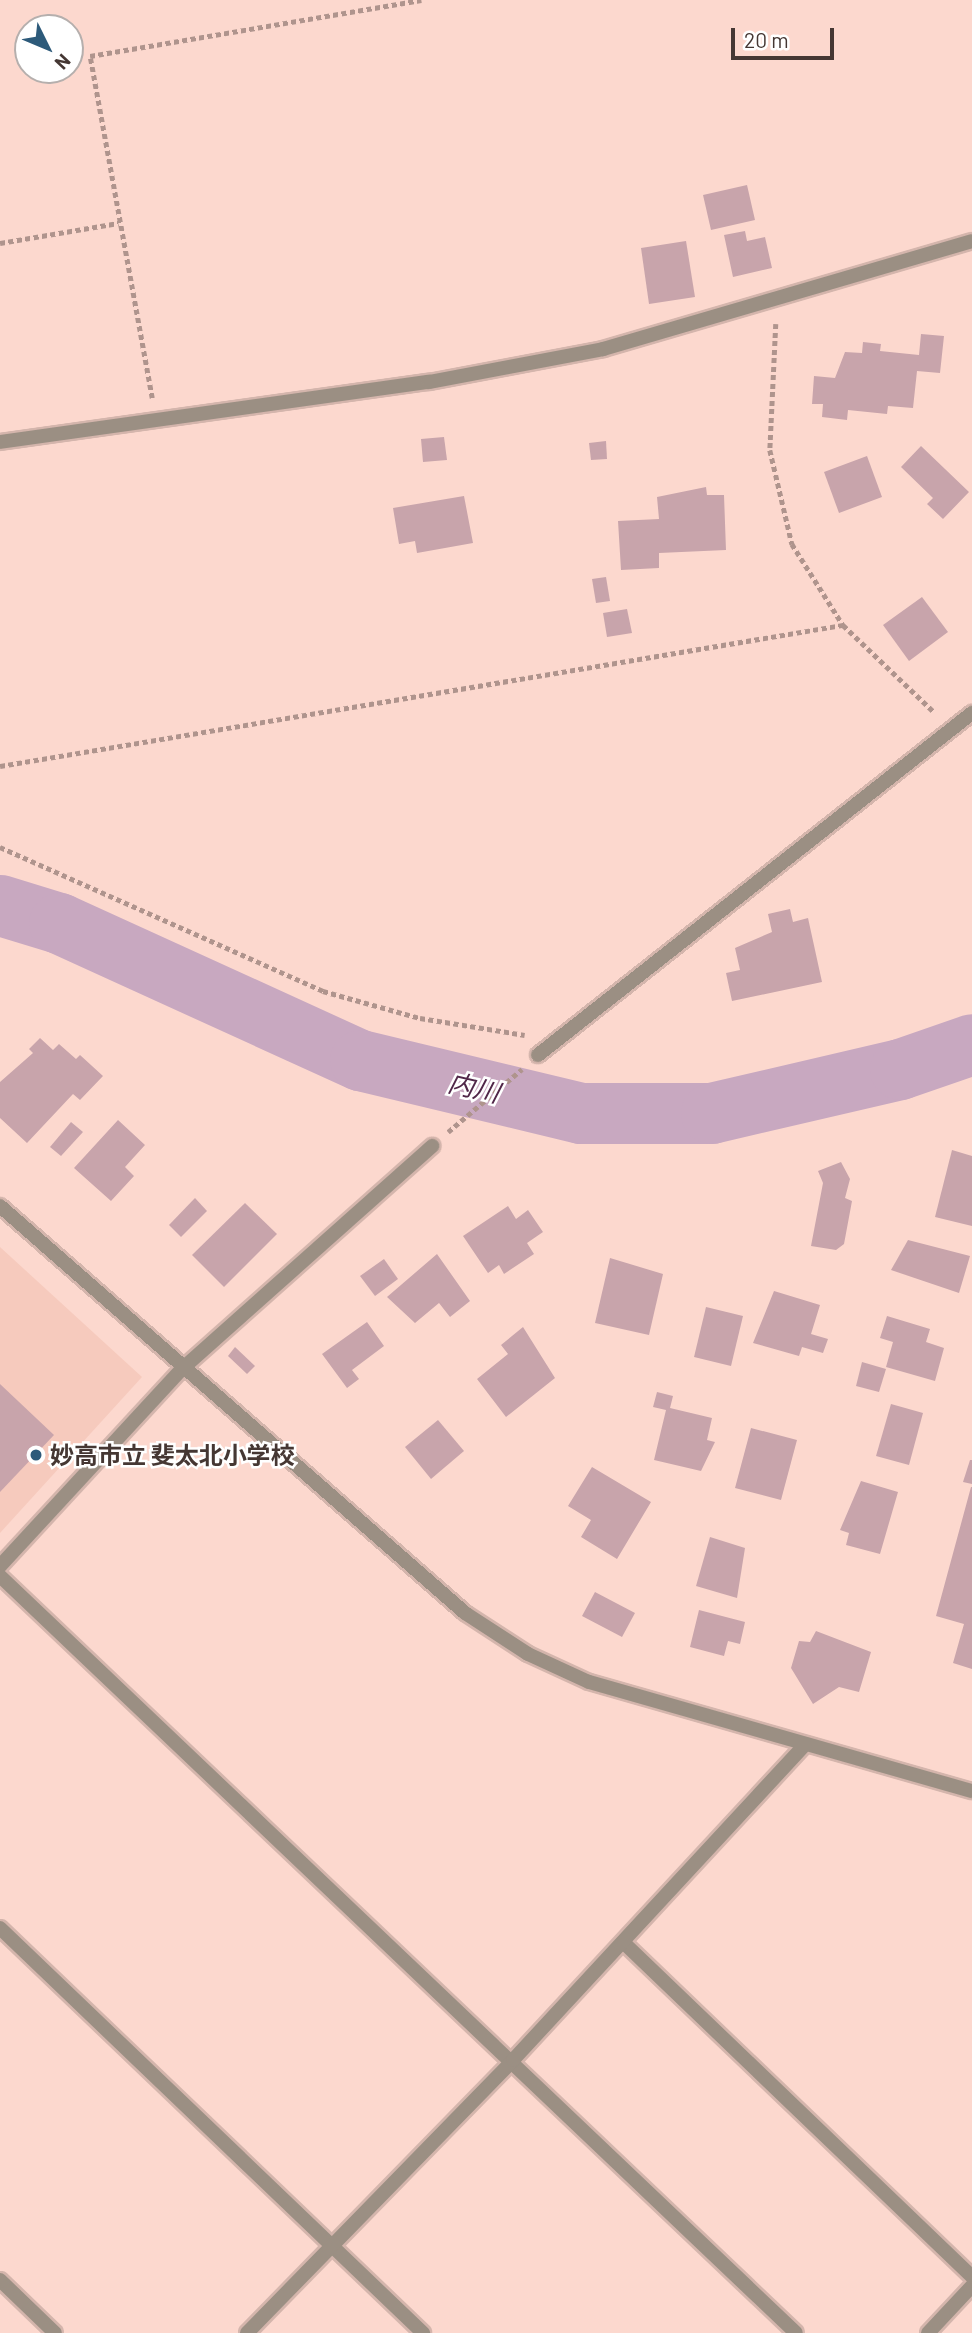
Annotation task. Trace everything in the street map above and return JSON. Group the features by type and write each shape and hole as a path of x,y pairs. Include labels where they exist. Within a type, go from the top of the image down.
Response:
{"street":[{"path":"0,442 157,423 589,352 778,302 972,241"},
{"path":"538,1055 972,713"},
{"path":"0,1566 183,1368 432,1146"},
{"path":"0,1206 465,1612 528,1654 589,1682 972,1791"},
{"path":"0,1576 513,2060 796,2333"},
{"path":"247,2333 513,2060 805,1745"},
{"path":"0,1928 423,2333"},
{"path":"623,1942 972,2277"},
{"path":"0,2280 55,2333"},
{"path":"928,2333 972,2286"}],"path":[{"path":"157,423 118,223 90,56 421,0"},
{"path":"0,243 118,223"},
{"path":"778,302 771,450 792,544 843,625 951,729"},
{"path":"0,766 843,625"},
{"path":"0,846 323,990 420,1017 557,1040"},
{"path":"432,1146 538,1055"}],"shaded area":[{"name":"妙高市立 斐太北小学校","path":"0,1247 142,1377 0,1533"}],"building":[{"path":"747,185 755,220 711,230 703,195"},
{"path":"745,231 747,241 765,237 772,268 733,277 724,235"},
{"path":"686,241 695,297 649,304 641,248"},
{"path":"921,334 944,336 940,373 917,371 913,408 888,406 887,414 848,410 847,420 822,417 823,404 812,404 814,376 835,378 845,352 862,353 863,342 881,344 880,351 919,355"},
{"path":"444,437 447,460 423,462 421,439"},
{"path":"606,441 607,459 591,460 589,443"},
{"path":"921,446 969,492 943,519 927,504 933,498 901,467"},
{"path":"867,456 882,497 839,513 824,472"},
{"path":"706,487 707,495 724,495 726,550 659,553 659,568 621,570 618,521 659,519 657,497"},
{"path":"464,496 473,543 417,553 415,541 399,544 393,508"},
{"path":"606,577 610,601 596,603 592,579"},
{"path":"922,597 948,632 909,661 883,625"},
{"path":"627,609 632,633 607,637 603,613"},
{"path":"790,909 793,922 808,918 822,982 732,1001 726,973 740,970 735,948 772,932 768,914"},
{"path":"40,1038 53,1050 59,1044 76,1059 80,1055 103,1076 80,1100 73,1094 27,1143 0,1118 0,1082 33,1053 29,1049"},
{"path":"118,1120 145,1145 125,1167 134,1176 111,1201 74,1168"},
{"path":"71,1122 83,1132 61,1156 50,1147"},
{"path":"952,1150 972,1156 972,1226 935,1217"},
{"path":"841,1162 850,1179 845,1198 852,1201 844,1244 836,1250 811,1246 823,1183 818,1171"},
{"path":"195,1198 207,1211 181,1237 169,1225"},
{"path":"245,1203 277,1234 224,1287 192,1255"},
{"path":"508,1206 516,1219 528,1210 543,1232 527,1243 534,1254 504,1274 499,1265 488,1273 463,1236"},
{"path":"908,1240 970,1256 959,1293 891,1270"},
{"path":"437,1254 470,1301 450,1317 439,1303 415,1323 387,1297"},
{"path":"610,1258 663,1274 649,1335 595,1323"},
{"path":"384,1259 398,1279 375,1296 360,1276"},
{"path":"774,1291 820,1305 811,1334 828,1339 823,1353 802,1347 799,1356 753,1343"},
{"path":"706,1307 743,1316 731,1366 694,1357"},
{"path":"887,1316 930,1329 926,1342 944,1348 935,1381 886,1367 893,1342 880,1338"},
{"path":"367,1322 384,1346 352,1370 359,1379 347,1388 322,1354"},
{"path":"523,1327 555,1378 506,1417 477,1379 508,1354 501,1345"},
{"path":"235,1347 255,1366 247,1374 228,1356"},
{"path":"862,1362 886,1369 879,1392 856,1386"},
{"path":"0,1384 54,1435 0,1492"},
{"path":"657,1392 673,1396 670,1408 712,1418 707,1440 715,1442 701,1471 654,1460 666,1410 653,1407"},
{"path":"891,1404 923,1413 909,1465 876,1456"},
{"path":"438,1420 464,1451 431,1479 405,1447"},
{"path":"751,1428 797,1440 781,1500 735,1488"},
{"path":"972,1460 972,1484 963,1482"},
{"path":"592,1467 651,1502 617,1559 581,1537 591,1520 568,1506"},
{"path":"861,1481 898,1492 880,1554 846,1545 849,1533 840,1530"},
{"path":"971,1487 972,1669 953,1663 964,1624 936,1616"},
{"path":"710,1537 745,1548 737,1598 696,1586"},
{"path":"595,1592 635,1613 622,1637 582,1616"},
{"path":"699,1610 745,1622 740,1644 728,1641 724,1656 690,1647"},
{"path":"816,1631 871,1652 859,1692 839,1687 813,1704 791,1668 799,1641 810,1642"}],"waterway":[{"name":"内川","path":"0,905 59,923 360,1060 581,1113 711,1113 900,1069 972,1044"}],"place":[{"name":"妙高市立 斐太北小学校","path":"36,1455"}]}
